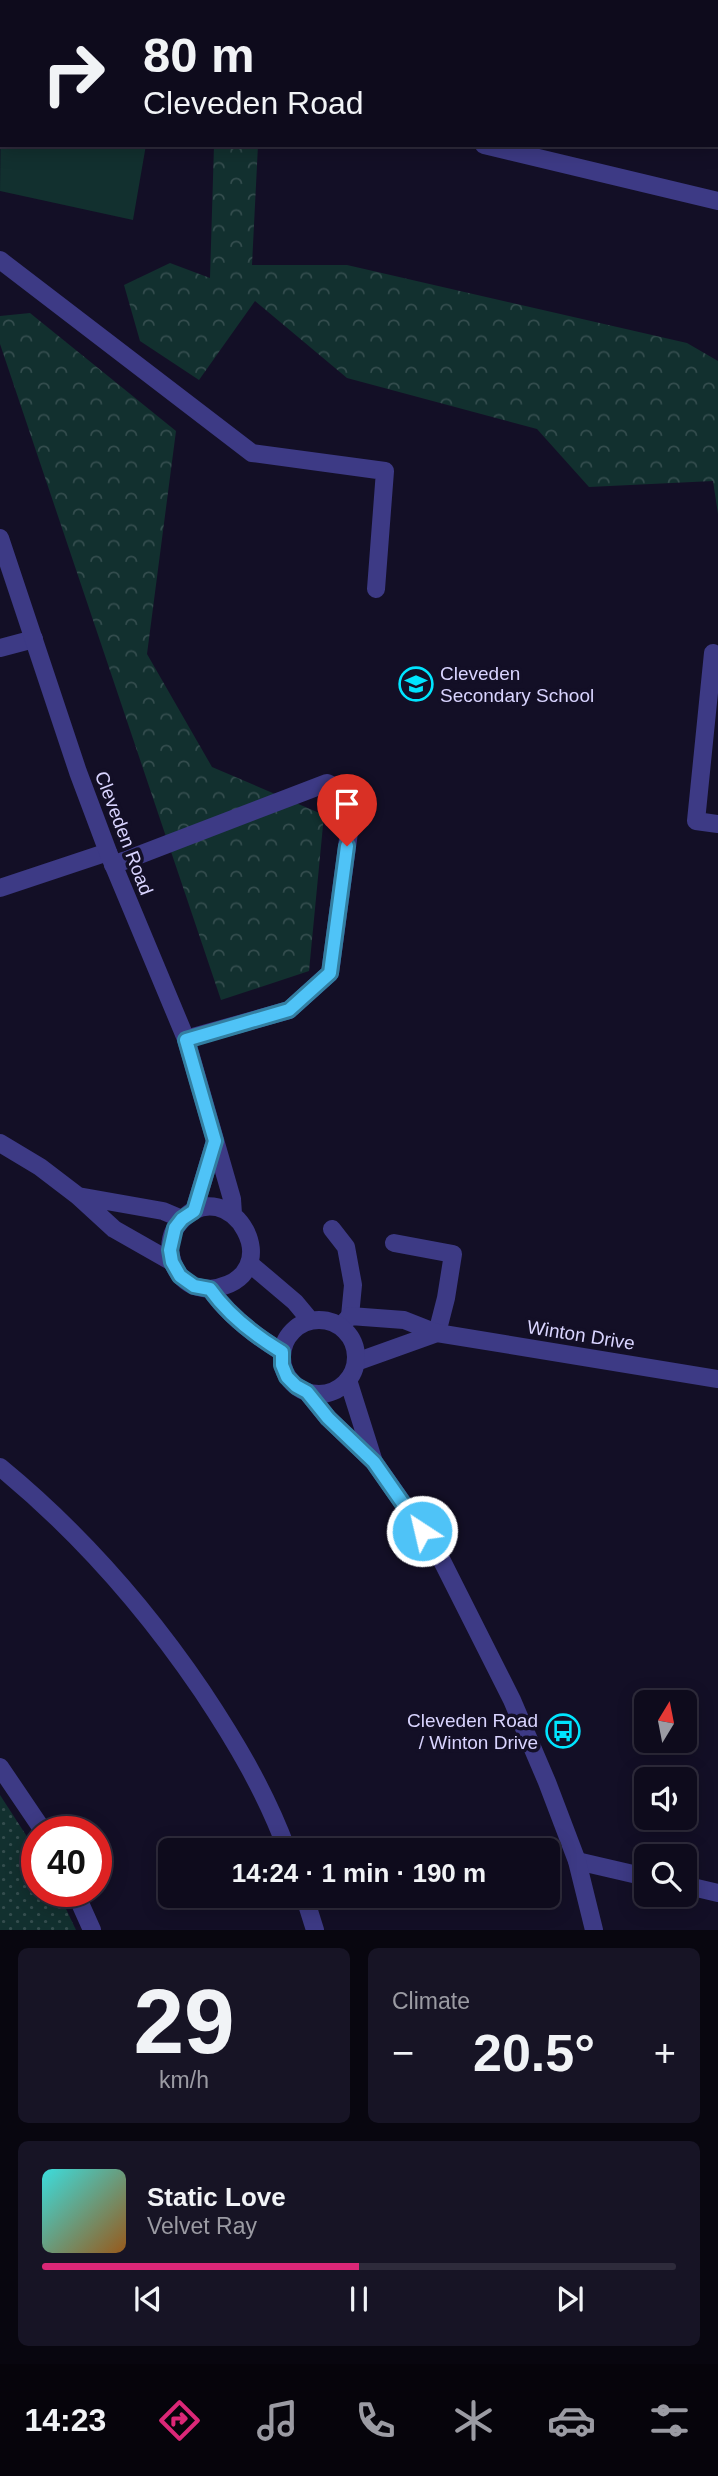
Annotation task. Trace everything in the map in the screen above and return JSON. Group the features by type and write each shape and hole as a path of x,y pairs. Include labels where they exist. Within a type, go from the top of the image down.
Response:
{"street":[{"path":"492,147 718,201"},
{"path":"0,260 252,453 385,471 376,589"},
{"name":"Cleveden Road","path":"0,538 110,859 186,1040 232,1199 233,1214 243,1223 249,1236 249,1263"},
{"path":"0,648 34,639"},
{"path":"713,653 696,821 718,824"},
{"path":"0,888 110,859 327,783 354,795 330,973 289,1010 186,1040"},
{"path":"188,1215 215,1141"},
{"path":"0,1143 40,1167 78,1196 114,1230 172,1262"},
{"path":"78,1196 188,1215"},
{"path":"233,1214 207,1207 188,1215 175,1228 170,1250 172,1262 180,1276 194,1286 210,1289 222,1287 234,1282 249,1263 295,1302 310,1320"},
{"path":"332,1229 346,1247 353,1285 346,1321 354,1342 356,1362 348,1380 332,1392 307,1392 296,1386 287,1377 282,1365 282,1352 288,1335 310,1320 346,1321"},
{"path":"394,1243 453,1254 438,1333"},
{"path":"210,1289 220,1303 253,1334 282,1352"},
{"name":"Winton Drive","path":"346,1321 404,1320 438,1333 718,1379"},
{"name":"Winton Drive","path":"356,1362 438,1333"},
{"path":"348,1380 374,1462"},
{"path":"307,1392 328,1418 374,1462 438,1553 512,1700 547,1782 577,1861 594,1930"},
{"path":"0,1467 54,1514 100,1560 181,1661 246,1761 283,1838"},
{"path":"0,1767 33,1816"},
{"path":"577,1861 634,1874"},
{"path":"697,1888 718,1893"},
{"path":"82,1907 92,1930"},
{"path":"308,1908 315,1930"}],"green space":[{"path":"0,147 146,147 133,220 0,191"},
{"path":"214,147 258,147 252,265 347,265 687,343 718,361 718,514 713,481 589,487 537,429 347,378 255,301 199,380 140,341 124,285 170,263 210,278"},
{"path":"30,313 176,431 147,654 212,767 324,815 309,971 221,1000 0,344 0,316"},
{"path":"0,1795 21,1827 21,1907 65,1907 76,1930 0,1930"}],"place":[{"name":"Cleveden Secondary School","path":"416,684"},
{"name":"Cleveden Road / Winton Drive","path":"563,1731"}],"route":[{"path":"347,846 330,973 289,1010 186,1040 215,1141 194,1211 175,1228 170,1250 172,1262 180,1276 194,1286 210,1289 220,1303 253,1334 282,1352 282,1365 287,1377 307,1392 328,1418 374,1462 422,1531"}]}
